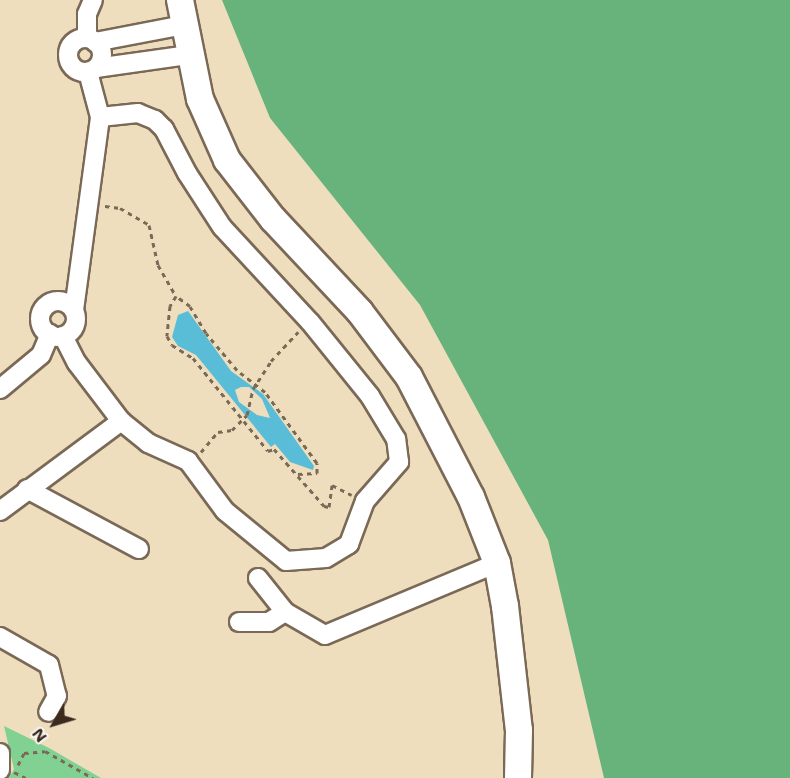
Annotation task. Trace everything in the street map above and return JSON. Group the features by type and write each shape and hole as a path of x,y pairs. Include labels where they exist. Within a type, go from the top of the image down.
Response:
{"street":[{"path":"4,379 41,355 56,335 74,328 74,310 100,117 92,70 102,54 91,40 87,14 93,0"},
{"path":"189,55 92,70 72,67 68,56 71,45 182,12 189,55 207,120 227,160 266,210 360,312 409,377 471,497 497,563 516,701 518,778"},
{"path":"74,310 61,301 46,305 41,322 56,335 121,421 148,442 191,465 225,511 286,561 316,560 342,550 353,538 365,501 399,462 400,450 370,396 309,322 222,227 156,120 138,113 100,117"},
{"path":"0,512 27,489 92,446 121,421"},
{"path":"27,489 139,549"},
{"path":"258,578 285,612 325,635 497,563"},
{"path":"239,622 246,619 269,622 285,612"},
{"path":"0,637 49,665 57,696 48,712"},
{"path":"0,753 0,770"}],"path":[{"path":"89,205 120,208 149,225 158,265 176,296 190,306 206,333 237,369 265,392 317,463 317,473 298,474"},
{"path":"176,296 170,306 167,336 172,345 193,358 268,451 274,449 324,506 329,507 332,485 365,501"},
{"path":"191,465 218,432 232,430 247,415 258,378 271,361 309,322"},
{"path":"26,778 15,772 24,753 33,749 45,751 93,778"}],"green space":[{"path":"222,0 790,0 790,778 604,778 548,540 420,305 270,118"},
{"path":"4,726 49,748 101,778 9,778 14,769"}],"water":[{"path":"188,311 231,371 263,394 314,466 313,470 290,462 275,444 271,447 196,355 178,346 172,337 178,315","holes":["249,387 262,399 270,418 257,415 239,402 235,390"]}]}
